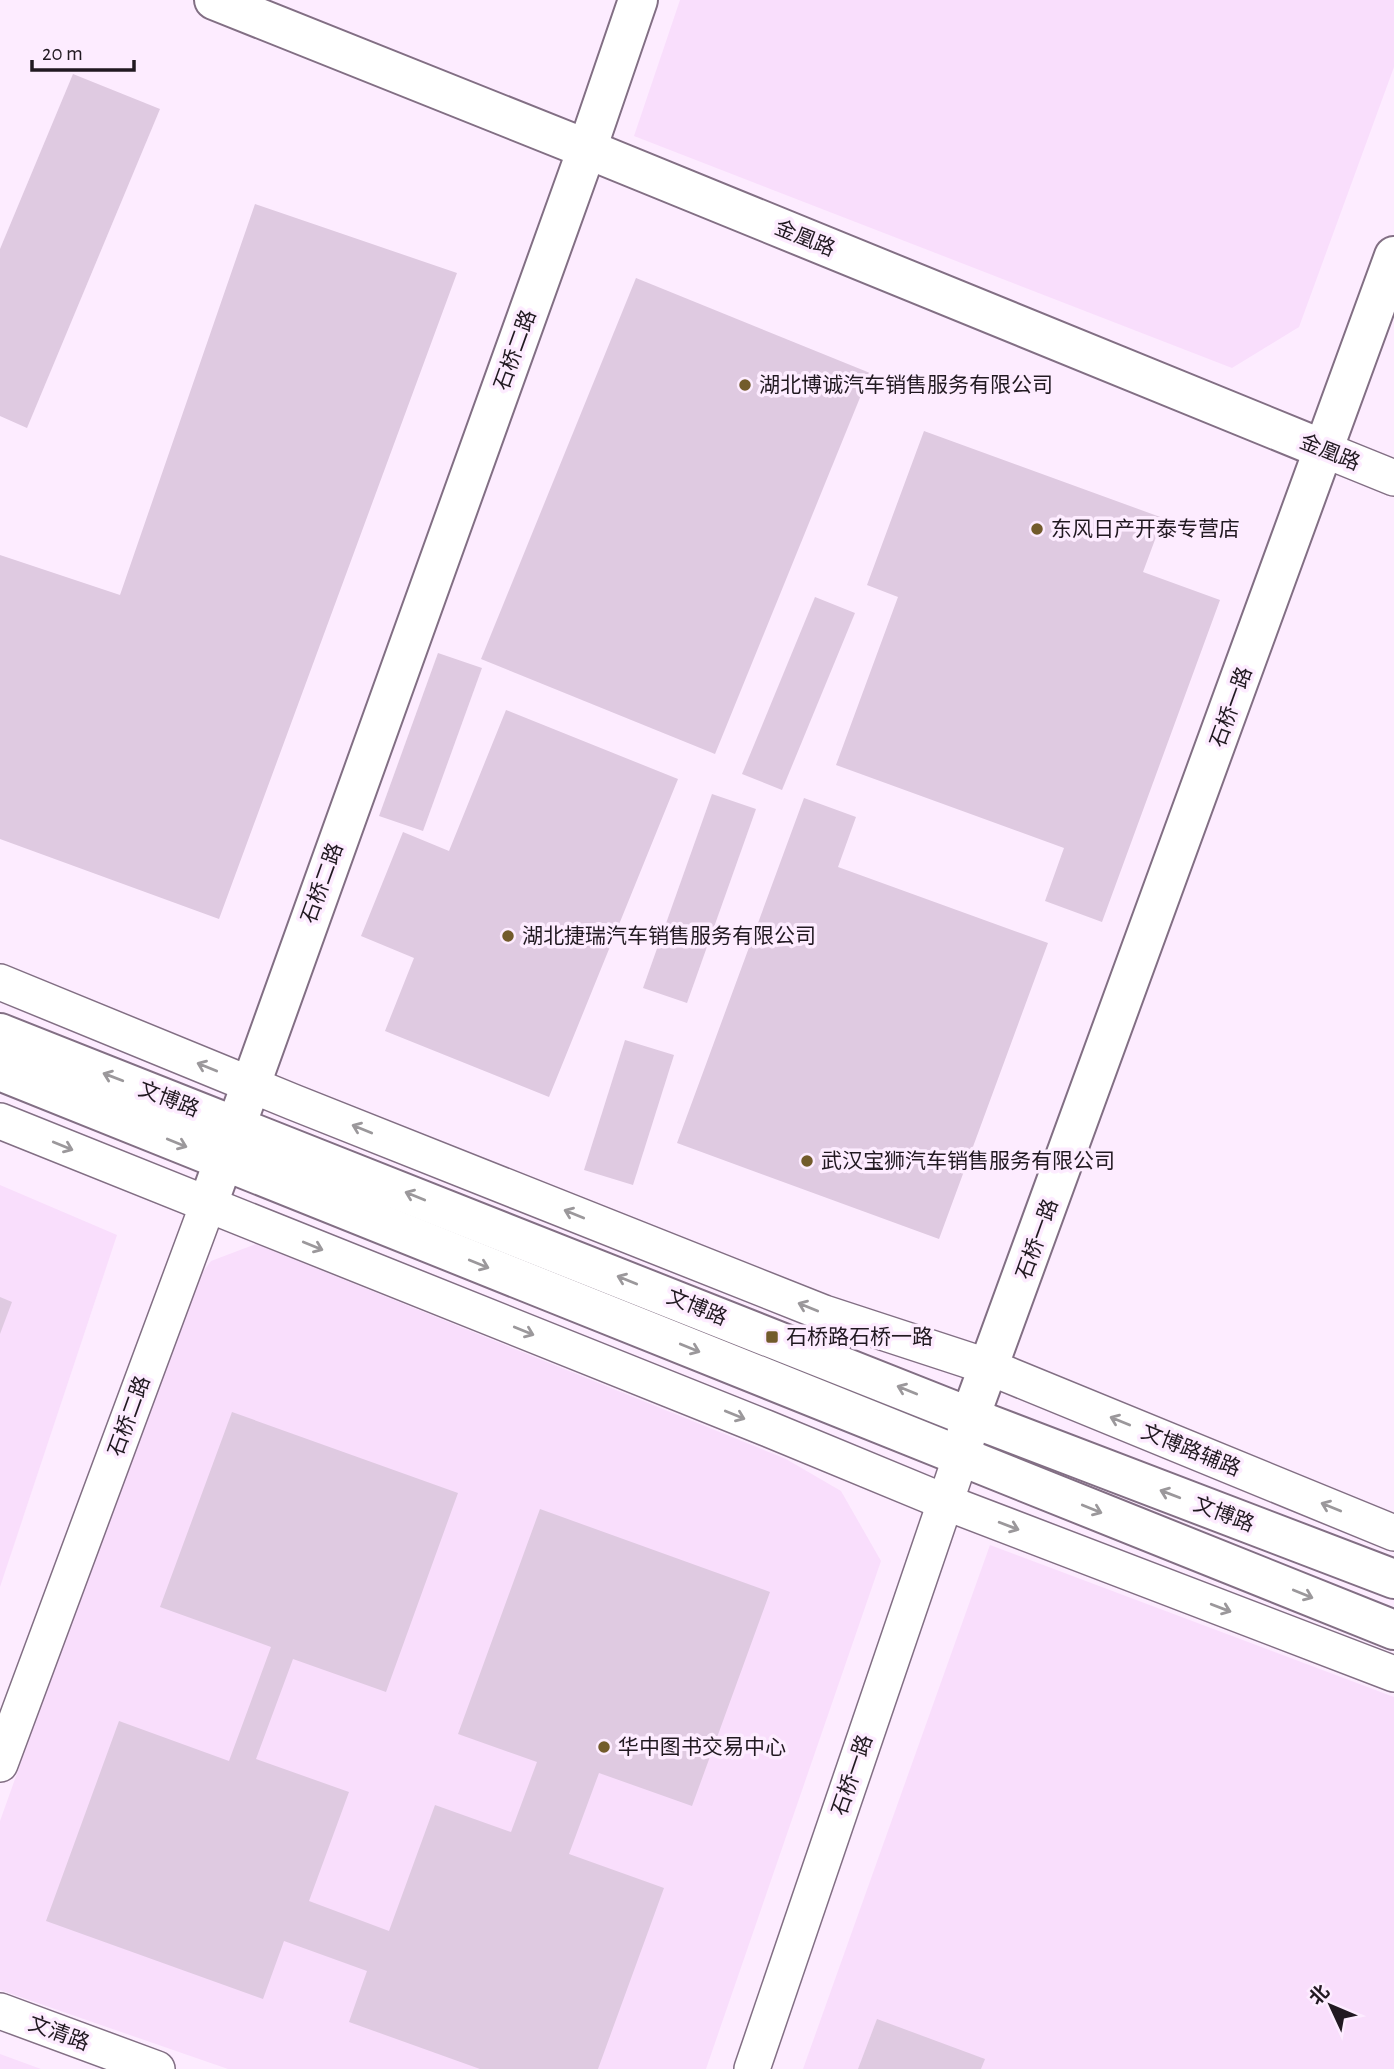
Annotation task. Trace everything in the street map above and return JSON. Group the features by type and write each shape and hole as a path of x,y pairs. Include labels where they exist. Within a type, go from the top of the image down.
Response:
{"street":[{"name":"金凰路","path":"214,0 1394,478"},
{"name":"石桥二路","path":"0,1764 224,1162 285,984 587,149 638,0"},
{"name":"石桥一路","path":"752,2069 961,1456 970,1417 1394,256"},
{"name":"文博路辅路","path":"0,982 824,1313 989,1367 1394,1533"},
{"name":"文博路","path":"0,1033 970,1417 1394,1579"},
{"name":"文博路","path":"0,1071 1394,1630"},
{"path":"0,1121 945,1502 1394,1674"},
{"name":"文清路","path":"0,2011 157,2069"}],"shaded area":[{"path":"680,0 1394,0 1394,67 1299,327 1232,368 634,136"},
{"path":"0,1185 117,1235 0,1587"},
{"path":"256,1244 786,1459 841,1491 881,1561 706,2069 228,2069 0,1990 0,1821 190,1289 211,1261"},
{"path":"990,1545 1394,1697 1394,2069 803,2069"},
{"path":"0,2054 41,2069 0,2069"}],"building":[{"path":"73,74 160,109 27,428 0,416 0,249"},
{"path":"255,204 457,273 219,919 0,839 0,555 120,595"},
{"path":"636,278 870,373 715,754 481,659"},
{"path":"924,431 1163,518 1143,572 1220,600 1102,922 1045,901 1064,848 836,765 898,597 867,585"},
{"path":"815,597 855,613 782,790 742,774"},
{"path":"438,653 482,668 423,831 379,816"},
{"path":"506,710 678,779 549,1097 385,1031 414,958 361,936 403,832 449,851"},
{"path":"712,794 756,809 687,1003 643,988"},
{"path":"804,798 856,817 838,867 1048,943 939,1239 677,1143"},
{"path":"625,1040 674,1055 633,1185 584,1170"},
{"path":"0,1297 12,1302 0,1334"},
{"name":"华中图书交易中心","path":"232,1412 458,1493 386,1692 293,1659 256,1759 349,1792 309,1901 389,1931 435,1805 511,1832 537,1762 458,1734 540,1509 770,1592 692,1806 599,1773 569,1854 664,1888 598,2069 480,2069 349,2022 367,1971 284,1941 263,1999 46,1921 119,1721 229,1761 271,1647 160,1607"},
{"path":"877,2019 985,2059 981,2069 858,2069"}],"place":[{"name":"湖北博诚汽车销售服务有限公司","path":"745,385"},
{"name":"东风日产开泰专营店","path":"1037,529"},
{"name":"湖北捷瑞汽车销售服务有限公司","path":"508,936"},
{"name":"武汉宝狮汽车销售服务有限公司","path":"807,1161"},
{"name":"石桥路石桥一路","path":"772,1337"},
{"name":"华中图书交易中心","path":"604,1747"}]}
